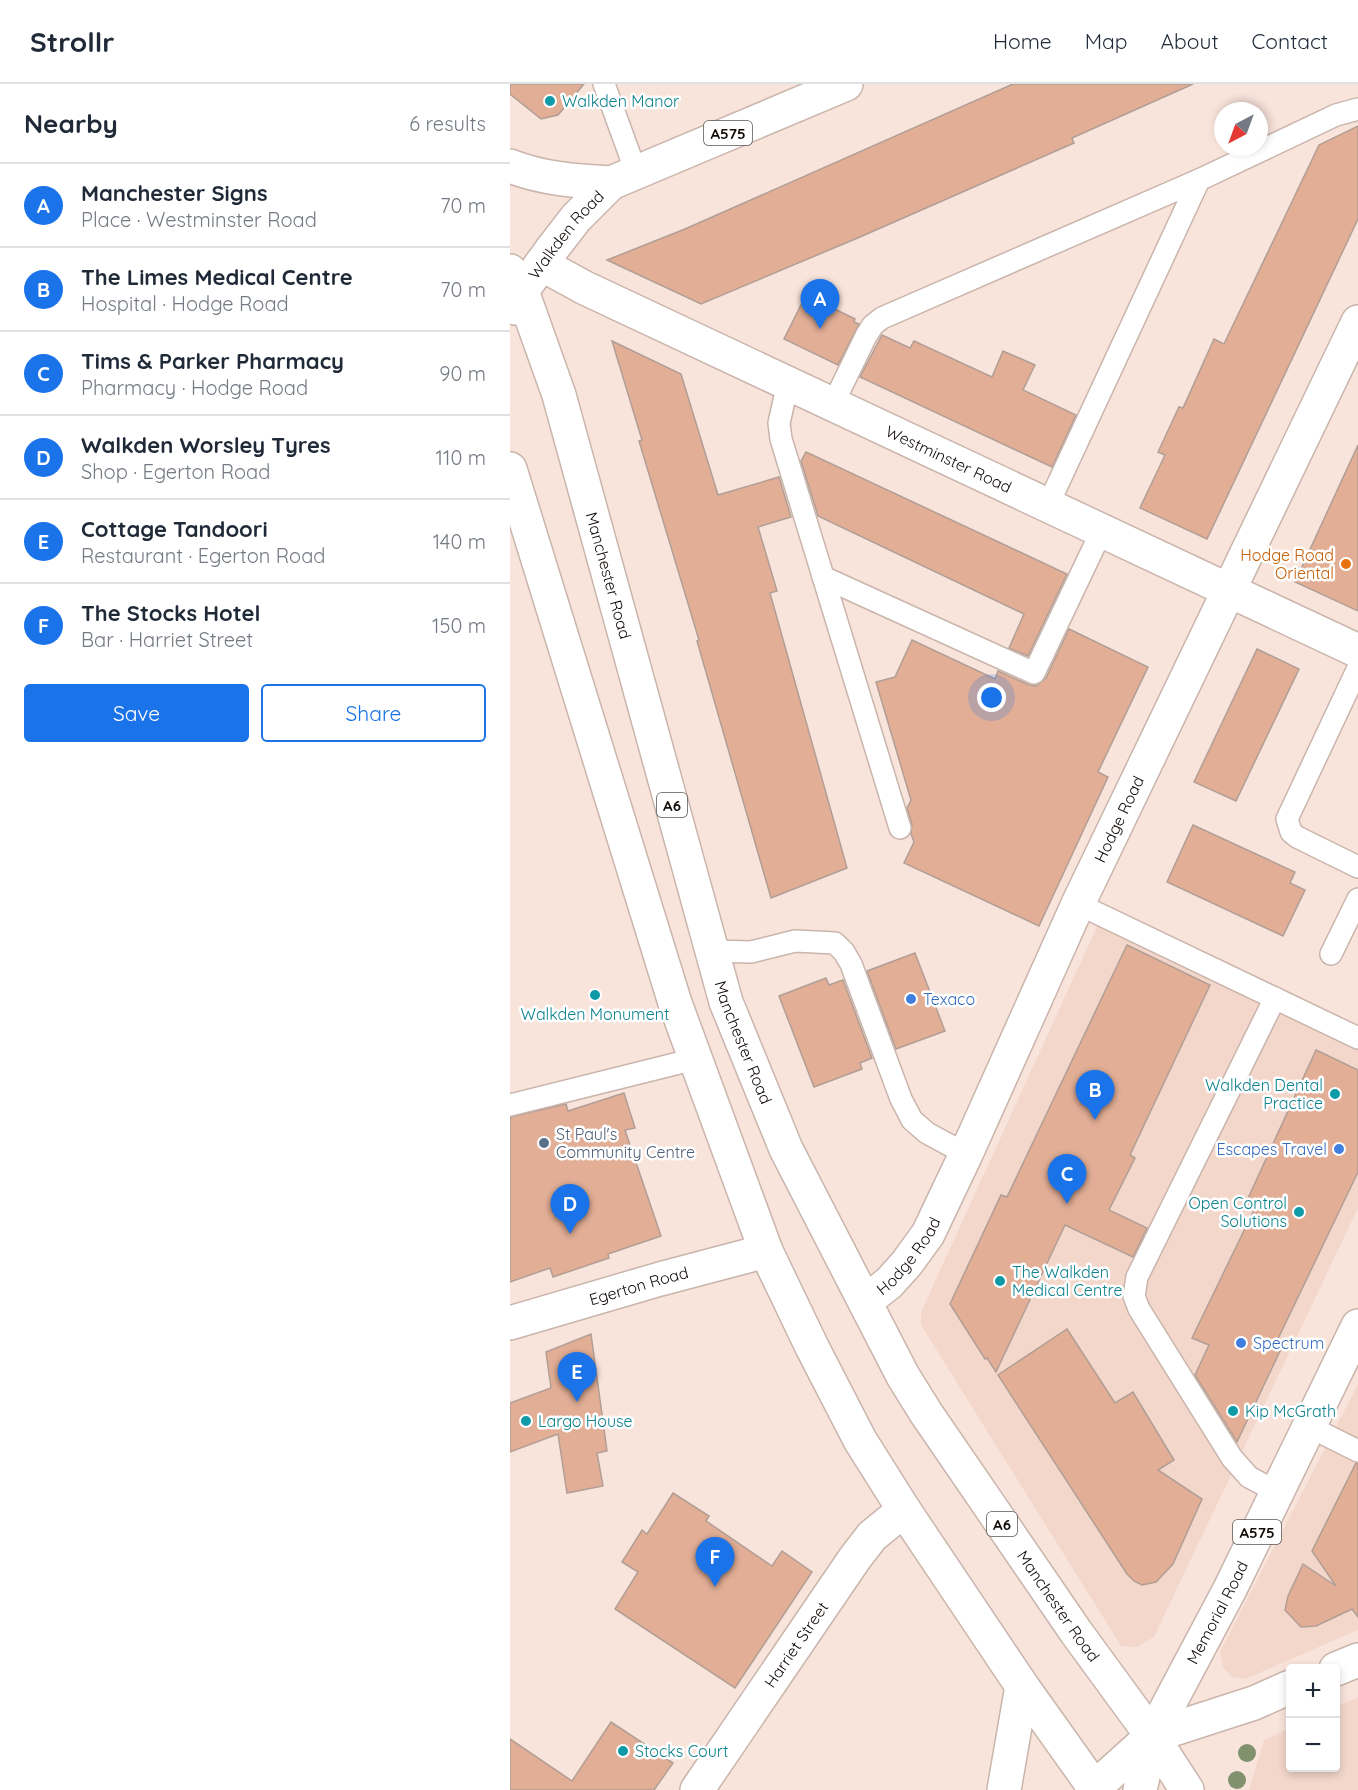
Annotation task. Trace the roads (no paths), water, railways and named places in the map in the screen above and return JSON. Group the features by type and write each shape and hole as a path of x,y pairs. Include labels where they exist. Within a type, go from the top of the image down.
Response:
{"main road":[{"name":"Walkden Road","path":"510,320 524,275 576,218 623,178 846,84"},
{"name":"Walkden Road","path":"510,166 537,176 558,179 623,178"},
{"name":"Westminster Road","path":"524,275 788,383 1358,651"},
{"name":"Manchester Road","path":"524,275 726,1002 786,1149 903,1376 1067,1618 1152,1736"},
{"name":"Hodge Road","path":"865,1302 889,1283 928,1234 1078,904 1358,322"},
{"path":"512,469 675,1003 766,1251 860,1440 1022,1686 1094,1789"},
{"name":"Egerton Road","path":"510,1323 680,1273 766,1251"},
{"name":"Memorial Road","path":"1152,1736 1219,1612 1358,1326"},
{"name":"Harriet Street","path":"697,1790 855,1558 872,1536 904,1510"},
{"path":"1340,1667 1358,1660"},
{"path":"1004,1790 1022,1686"},
{"path":"1152,1736 1254,1703 1286,1689"},
{"name":"A575","path":"1094,1789 1152,1736"},
{"name":"A575","path":"1140,1790 1152,1736"},
{"name":"A6","path":"1152,1736 1187,1790"}],"lane":[{"path":"604,84 623,178"},
{"path":"833,404 866,336 873,325 882,318 1199,180 1336,115 1358,110"},
{"path":"1048,506 1199,180"},
{"path":"788,383 779,423 781,439 900,828"},
{"path":"823,577 1034,673 1101,531"},
{"path":"1358,668 1287,819 1288,827 1298,837 1358,867"},
{"path":"1331,954 1358,899"},
{"path":"1078,904 1358,1038"},
{"path":"713,951 751,952 795,941 835,943 851,964 901,1099 912,1120 927,1133 966,1154"},
{"path":"1275,998 1137,1277 1134,1296 1139,1309 1232,1458 1249,1477 1277,1492"},
{"path":"510,1104 695,1059"},
{"path":"1310,1427 1358,1450"}],"place":[{"name":"Walkden Manor","path":"550,101"},
{"name":"Manchester Signs","path":"820,329"},
{"name":"Hodge Road Oriental","path":"1346,564"},
{"name":"Walkden Monument","path":"595,995"},
{"name":"Texaco","path":"911,999"},
{"name":"Walkden Dental Practice","path":"1335,1094"},
{"name":"The Limes Medical Centre","path":"1095,1120"},
{"name":"St Paul's Community Centre","path":"544,1143"},
{"name":"Escapes Travel","path":"1339,1149"},
{"name":"Tims & Parker Pharmacy","path":"1067,1204"},
{"name":"Open Control Solutions","path":"1299,1212"},
{"name":"Walkden Worsley Tyres","path":"570,1234"},
{"name":"The Walkden Medical Centre","path":"1000,1281"},
{"name":"Spectrum","path":"1241,1343"},
{"name":"Cottage Tandoori","path":"577,1402"},
{"name":"Kip McGrath","path":"1233,1411"},
{"name":"Largo House","path":"526,1421"},
{"name":"The Stocks Hotel","path":"715,1587"},
{"name":"Stocks Court","path":"623,1751"}]}
